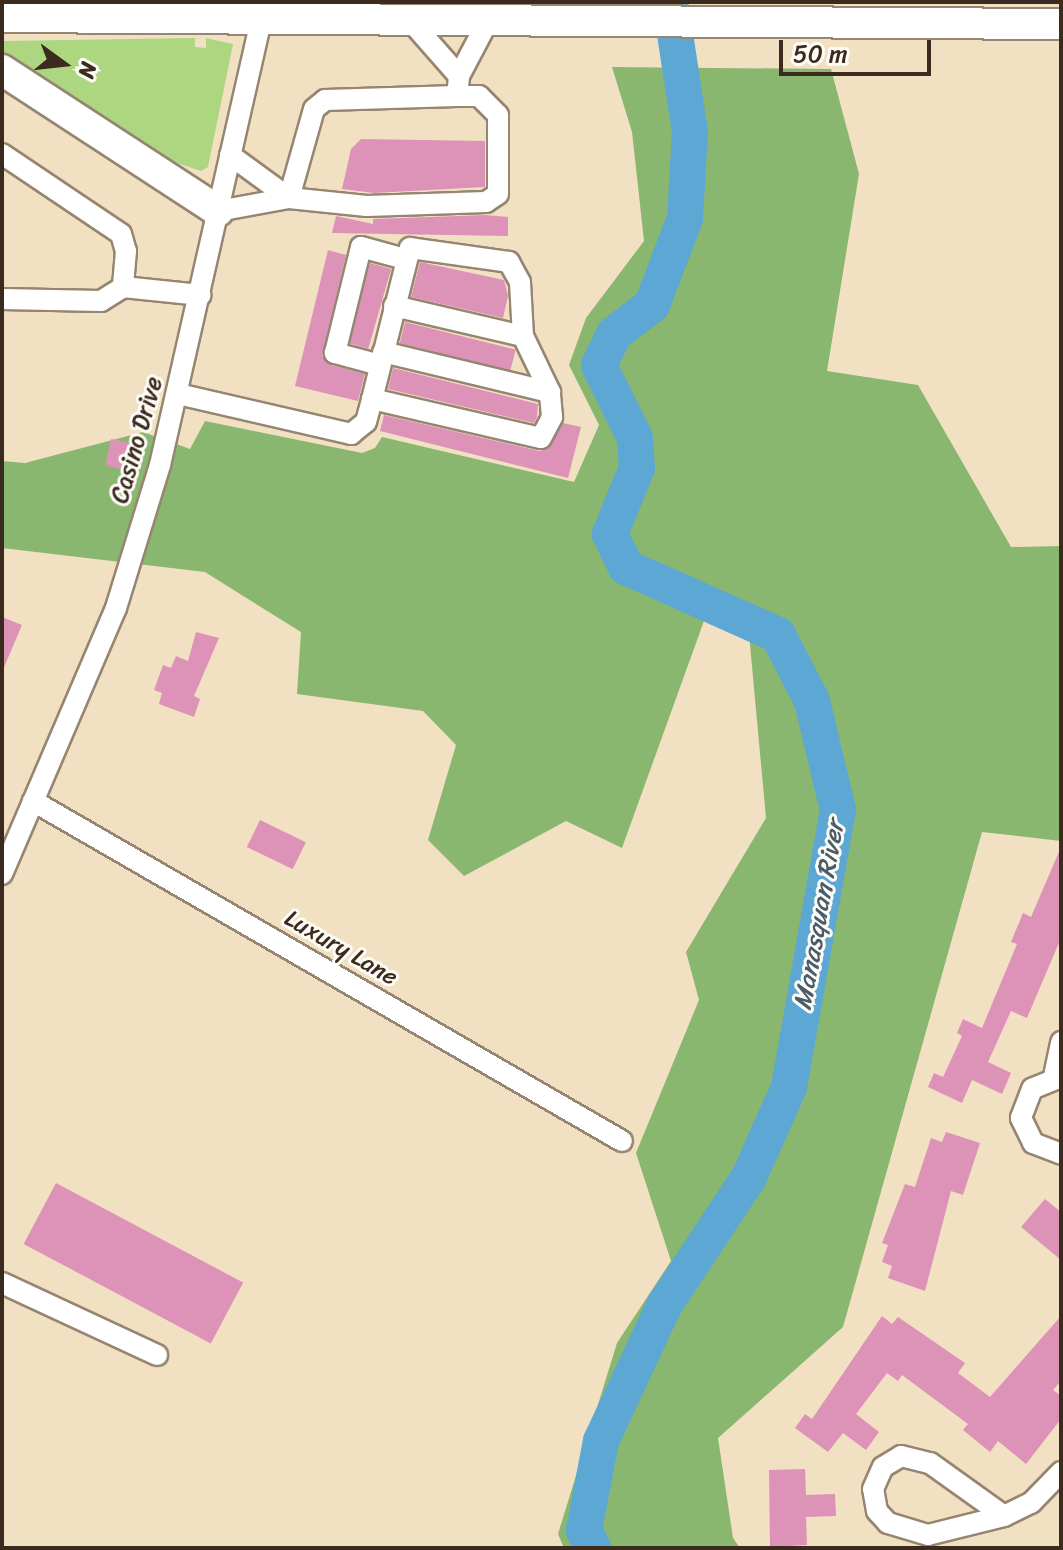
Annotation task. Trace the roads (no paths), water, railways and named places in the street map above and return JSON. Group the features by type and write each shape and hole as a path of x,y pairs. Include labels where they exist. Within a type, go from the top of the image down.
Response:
{"highway":[{"path":"2,17 263,10 408,18 1061,24"},
{"path":"2,70 218,211"}],"street":[{"name":"Casino Drive","path":"2,874 116,608 178,394 263,10"},
{"path":"218,211 289,198 367,206 486,202 498,194 498,115 479,96 458,86 408,18"},
{"path":"458,86 489,19"},
{"path":"289,198 314,109 325,100 458,86"},
{"path":"2,154 121,234 126,251 123,287"},
{"path":"230,155 289,198"},
{"path":"178,394 351,434 366,422 405,259 417,246 509,262 520,282 523,336 550,392 552,417 541,438 372,399"},
{"path":"405,259 361,247 335,353 381,358 550,392"},
{"path":"2,299 101,301 123,287 201,295"},
{"path":"394,306 523,336"},
{"name":"Luxury Lane","path":"33,801 622,1141"},
{"path":"1061,1042 1058,1076 1032,1089 1021,1118 1033,1143 1061,1154"},
{"path":"2,1283 157,1355"},
{"path":"1004,1516 930,1463 914,1457 889,1461 873,1489 882,1517 904,1530 928,1535 1004,1516 1031,1503 1061,1472"}],"waterway":[{"name":"Manasquan River","path":"593,1548 584,1530 601,1441 665,1304 749,1177 789,1087 838,810 812,701 778,635 626,567 610,534 637,468 635,438 599,365 614,334 652,305 685,218 690,132 670,2"}]}
